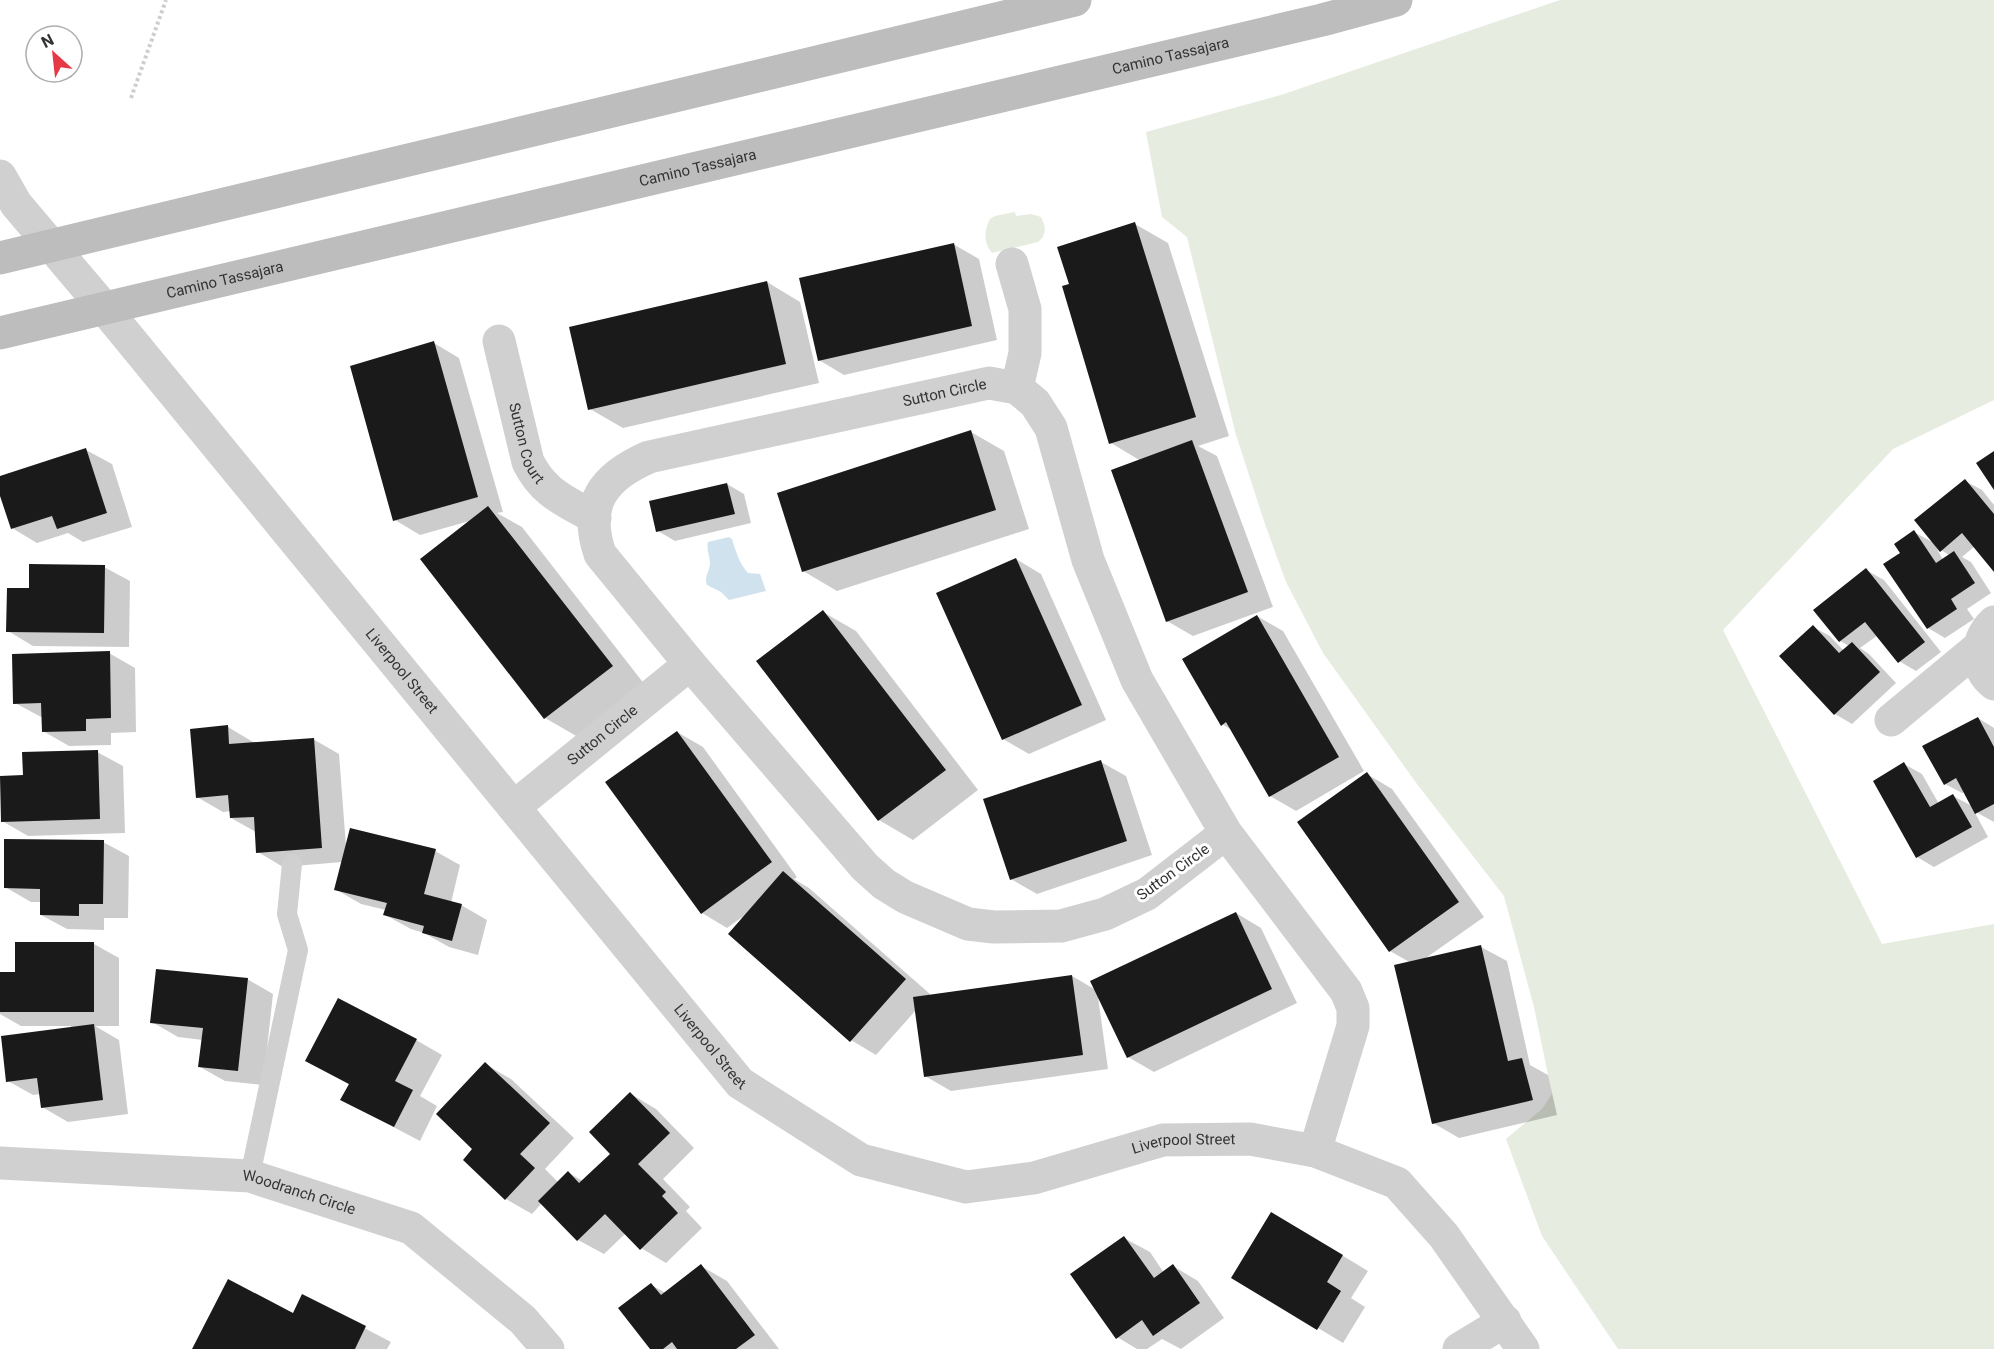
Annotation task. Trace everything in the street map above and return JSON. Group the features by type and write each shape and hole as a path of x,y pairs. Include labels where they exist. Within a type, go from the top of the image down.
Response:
{"main road":[{"path":"0,258 1075,0"},
{"name":"Camino Tassajara","path":"0,333 1310,23 1396,0"}],"street":[{"name":"Liverpool Street","path":"0,176 16,204 105,309 740,1083 861,1160 966,1187 1034,1178 1163,1140 1250,1139 1315,1151 1396,1183 1444,1236 1523,1349"},
{"path":"1012,264 1024,309 1024,353 1017,388 1035,404 1052,428 1088,560 1137,680 1226,833 1346,991 1353,1008 1353,1026 1315,1151"},
{"name":"Sutton Court","path":"499,341 528,462 535,477 546,490 595,518"},
{"name":"Sutton Circle","path":"1017,388 989,383 649,457 628,466 612,479 598,496 595,538 600,554 690,664 865,867 884,884 905,897 968,924 994,927 1061,926 1105,914 1147,894 1226,833"},
{"path":"1986,634 1980,664 1988,679 1994,684"},
{"path":"1891,720 1986,634"},
{"name":"Sutton Circle","path":"514,807 690,664"},
{"name":"Woodranch Circle","path":"0,1162 250,1176 411,1228 523,1320 548,1349"},
{"path":"1459,1349 1505,1321"}],"lane":[{"path":"250,1176 298,950 287,914 292,864"}],"path":[{"path":"131,98 166,0"}],"shaded area":[{"path":"1560,0 1994,0 1994,400 1893,449 1723,630 1882,944 1994,924 1994,1349 1618,1349 1542,1236 1506,1139 1542,1109 1552,1094 1534,1007 1504,896 1417,784 1323,653 1286,582 1236,435 1187,237 1162,217 1146,132 1281,95"},
{"path":"1015,212 1016,216 1031,214 1041,217 1045,227 1043,236 1038,242 992,253 985,236 990,219"}],"water":[{"path":"729,537 745,569 748,573 760,574 766,591 729,600 721,592 707,585 706,577 710,564 708,542"}],"building":[{"path":"1135,222 1196,417 1109,444 1062,286 1069,284 1057,247"},
{"path":"954,243 972,326 818,361 799,278"},
{"path":"767,281 786,364 588,410 569,327"},
{"path":"434,341 478,497 393,521 350,366"},
{"path":"971,430 996,510 802,572 777,493"},
{"path":"1192,440 1248,592 1166,622 1111,470"},
{"path":"86,448 107,513 57,529 52,516 11,529 0,496 0,476"},
{"path":"1994,451 1994,490 1976,463"},
{"path":"1965,479 1994,514 1994,572 1962,533 1940,552 1914,520"},
{"path":"727,483 735,514 656,532 649,501"},
{"path":"488,506 613,666 544,719 420,559"},
{"path":"1914,530 1936,563 1954,551 1975,583 1951,599 1957,609 1927,629 1883,564 1900,553 1894,544"},
{"path":"1016,558 1082,705 1002,740 936,593"},
{"path":"29,564 105,565 104,633 6,632 7,588 29,588"},
{"path":"1866,568 1925,642 1898,663 1865,622 1839,642 1813,610"},
{"path":"823,610 946,770 878,821 756,661"},
{"path":"1257,615 1339,757 1269,797 1226,722 1221,726 1182,659"},
{"path":"1813,625 1839,653 1852,642 1880,672 1834,715 1779,656"},
{"path":"110,651 111,718 86,719 86,731 42,732 41,703 13,704 12,654"},
{"path":"1978,717 1994,747 1994,804 1975,814 1956,778 1944,785 1922,746"},
{"path":"228,725 229,744 314,738 322,848 256,853 254,817 230,818 228,795 196,798 190,729"},
{"path":"677,731 772,862 701,914 605,782"},
{"path":"98,750 100,819 1,822 0,776 23,775 22,752"},
{"path":"1101,760 1127,841 1010,880 983,799"},
{"path":"1904,762 1930,807 1953,794 1972,827 1916,858 1873,781"},
{"path":"1367,772 1459,902 1389,952 1297,822"},
{"path":"350,828 436,849 424,894 462,904 452,941 422,933 424,926 383,915 387,903 334,890"},
{"path":"4,839 104,840 103,904 79,904 79,916 40,915 40,889 4,888"},
{"path":"783,871 906,979 850,1042 728,934"},
{"path":"1236,912 1272,989 1127,1058 1090,981"},
{"path":"15,942 94,942 94,1012 0,1012 0,972 15,972"},
{"path":"1481,945 1508,1061 1522,1058 1533,1100 1432,1124 1394,965"},
{"path":"156,969 248,978 238,1071 198,1067 203,1028 150,1023"},
{"path":"1072,975 1083,1055 924,1077 913,997"},
{"path":"338,998 417,1039 395,1081 413,1090 394,1127 340,1100 349,1084 305,1061"},
{"path":"94,1024 103,1100 41,1108 37,1078 6,1082 1,1036"},
{"path":"485,1062 550,1123 520,1154 535,1168 505,1200 463,1160 472,1149 436,1114"},
{"path":"630,1092 670,1133 638,1164 666,1192 662,1196 678,1213 640,1250 605,1214 577,1241 538,1201 568,1171 579,1183 610,1154 589,1132"},
{"path":"1271,1212 1343,1255 1327,1282 1341,1291 1317,1330 1231,1278"},
{"path":"1124,1236 1154,1278 1173,1264 1200,1303 1153,1336 1142,1320 1116,1339 1070,1274"},
{"path":"701,1264 755,1335 736,1349 677,1349 672,1342 663,1349 650,1349 618,1308 651,1283 661,1295"},
{"path":"228,1279 293,1313 302,1294 366,1326 355,1349 192,1349"}]}
